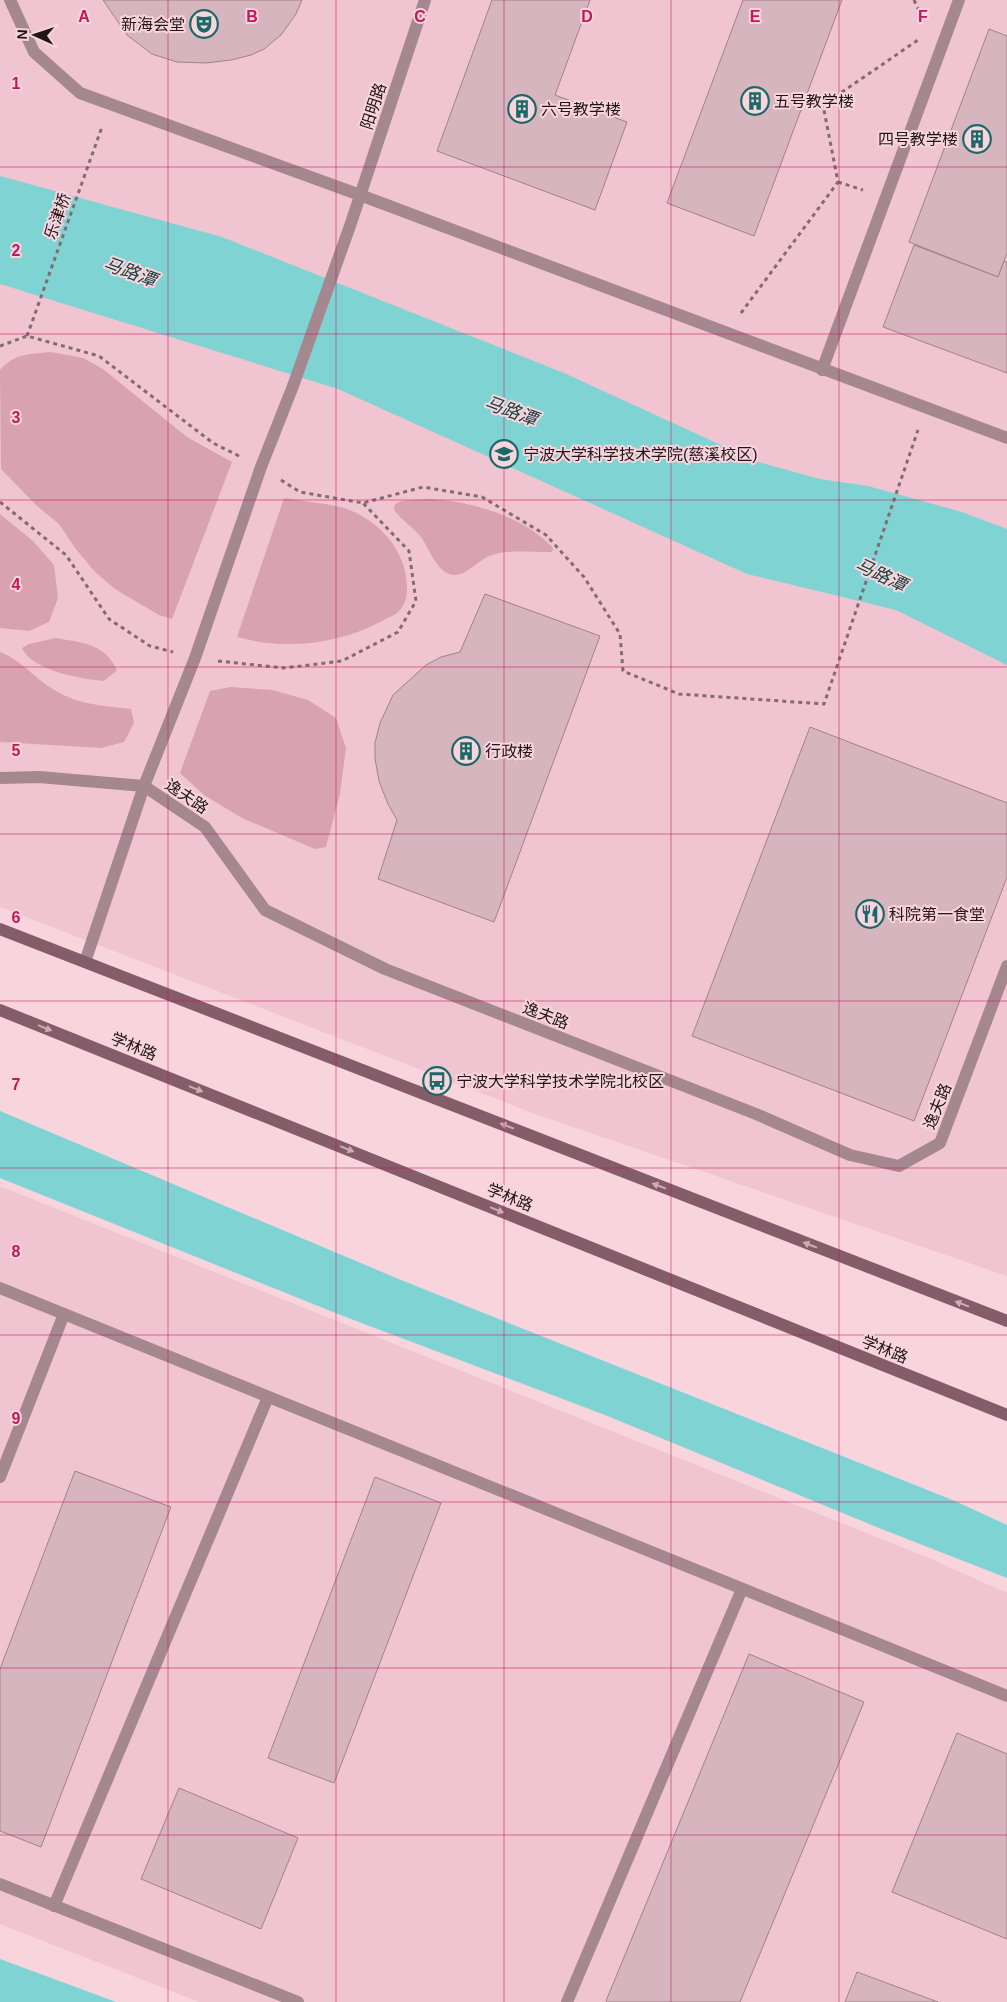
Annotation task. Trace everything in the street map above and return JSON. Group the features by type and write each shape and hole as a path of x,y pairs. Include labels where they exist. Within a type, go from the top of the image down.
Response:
{"main road":[{"path":"0,929 1007,1321"},
{"name":"学林路","path":"0,1010 1007,1415"}],"street":[{"path":"10,0 34,52 80,93 360,195 725,334 1007,438"},
{"name":"阳明路","path":"84,962 144,786 195,658 261,467 293,386 351,223 425,0"},
{"path":"822,370 959,0"},
{"name":"逸夫路","path":"0,778 39,777 144,786 205,827 265,910 385,969 756,1114 850,1155 899,1166 940,1144 1007,966"},
{"path":"0,1288 1007,1696"},
{"path":"0,1477 6,1445 64,1314"},
{"path":"54,1906 268,1397"},
{"path":"566,2002 742,1589"},
{"path":"0,1884 298,2002"}],"path":[{"path":"725,334 838,182 823,105 920,38"},
{"name":"乐津桥","path":"27,336 94,151"},
{"path":"0,346 27,336 99,356 214,443 261,467 300,492 363,503 423,487 482,497 546,535 584,577 620,634 623,670 679,694 824,704 925,408"}],"shaded area":[{"name":"宁波大学科学技术学院(慈溪校区)","path":"0,0 1007,0 1007,1276 535,1114 0,907"},
{"path":"51,352 83,358 103,369 187,437 232,462 172,619 159,615 115,589 95,572 75,548 59,524 37,506 1,469 0,370 17,357"},
{"path":"284,498 340,507 352,511 374,524 384,533 399,554 404,566 407,587 401,609 397,613 363,630 328,640 291,644 255,641 237,637"},
{"path":"426,499 477,507 511,519 541,537 553,548 552,552 519,551 495,554 458,575 447,573 436,562 421,537 394,510 395,504 402,501"},
{"path":"0,514 33,541 54,565 58,598 49,622 29,631 0,628"},
{"path":"56,638 84,643 99,649 112,661 117,670 104,681 71,676 36,663 27,656 22,648 29,644"},
{"path":"0,652 19,663 48,686 68,697 88,703 131,709 134,723 124,742 101,748 0,742"},
{"path":"231,687 272,690 308,700 336,718 346,748 340,794 326,847 315,849 242,818 204,795 180,773 210,691"},
{"path":"0,1186 929,1558 1007,1593 1007,2002 199,2002 0,1924"}],"water":[{"name":"马路潭","path":"0,176 222,237 564,373 758,462 820,479 868,486 962,512 1007,529 1007,665 896,610 747,574 338,389 0,284"},
{"path":"0,1111 401,1280 955,1501 1007,1525 1007,1578 879,1528 605,1415 343,1316 0,1178"},
{"path":"0,1959 116,2002 0,2002"}],"building":[{"name":"新海会堂","path":"103,0 302,0 296,14 281,35 264,49 251,55 231,60 206,63 177,62 152,54 127,35"},
{"name":"六号教学楼","path":"492,0 590,0 555,95 627,122 595,210 437,151"},
{"name":"五号教学楼","path":"743,0 842,0 754,236 667,203"},
{"name":"四号教学楼","path":"989,29 1007,36 1007,253 998,277 909,242"},
{"path":"914,245 998,277 1004,261 1007,262 1007,373 883,327"},
{"name":"行政楼","path":"485,594 600,636 494,922 378,879 397,820 379,781 375,759 375,743 380,723 393,695 426,665 441,657 460,652"},
{"path":"810,727 1007,803 1007,877 914,1121 692,1036"},
{"path":"75,1471 171,1507 41,1847 0,1831 0,1669"},
{"path":"375,1477 441,1503 334,1783 268,1758"},
{"path":"749,1654 864,1702 740,2002 607,2002 606,2001"},
{"path":"957,1733 1007,1754 1007,1939 892,1892"},
{"path":"179,1788 298,1838 261,1929 141,1879"},
{"path":"857,1972 938,2002 845,2002"}],"place":[{"name":"新海会堂","path":"204,24"},
{"name":"五号教学楼","path":"755,101"},
{"name":"六号教学楼","path":"522,109"},
{"name":"四号教学楼","path":"977,139"},
{"name":"宁波大学科学技术学院(慈溪校区)","path":"504,454"},
{"name":"行政楼","path":"466,751"},
{"name":"科院第一食堂","path":"870,914"},
{"name":"宁波大学科学技术学院北校区","path":"437,1081"}]}
